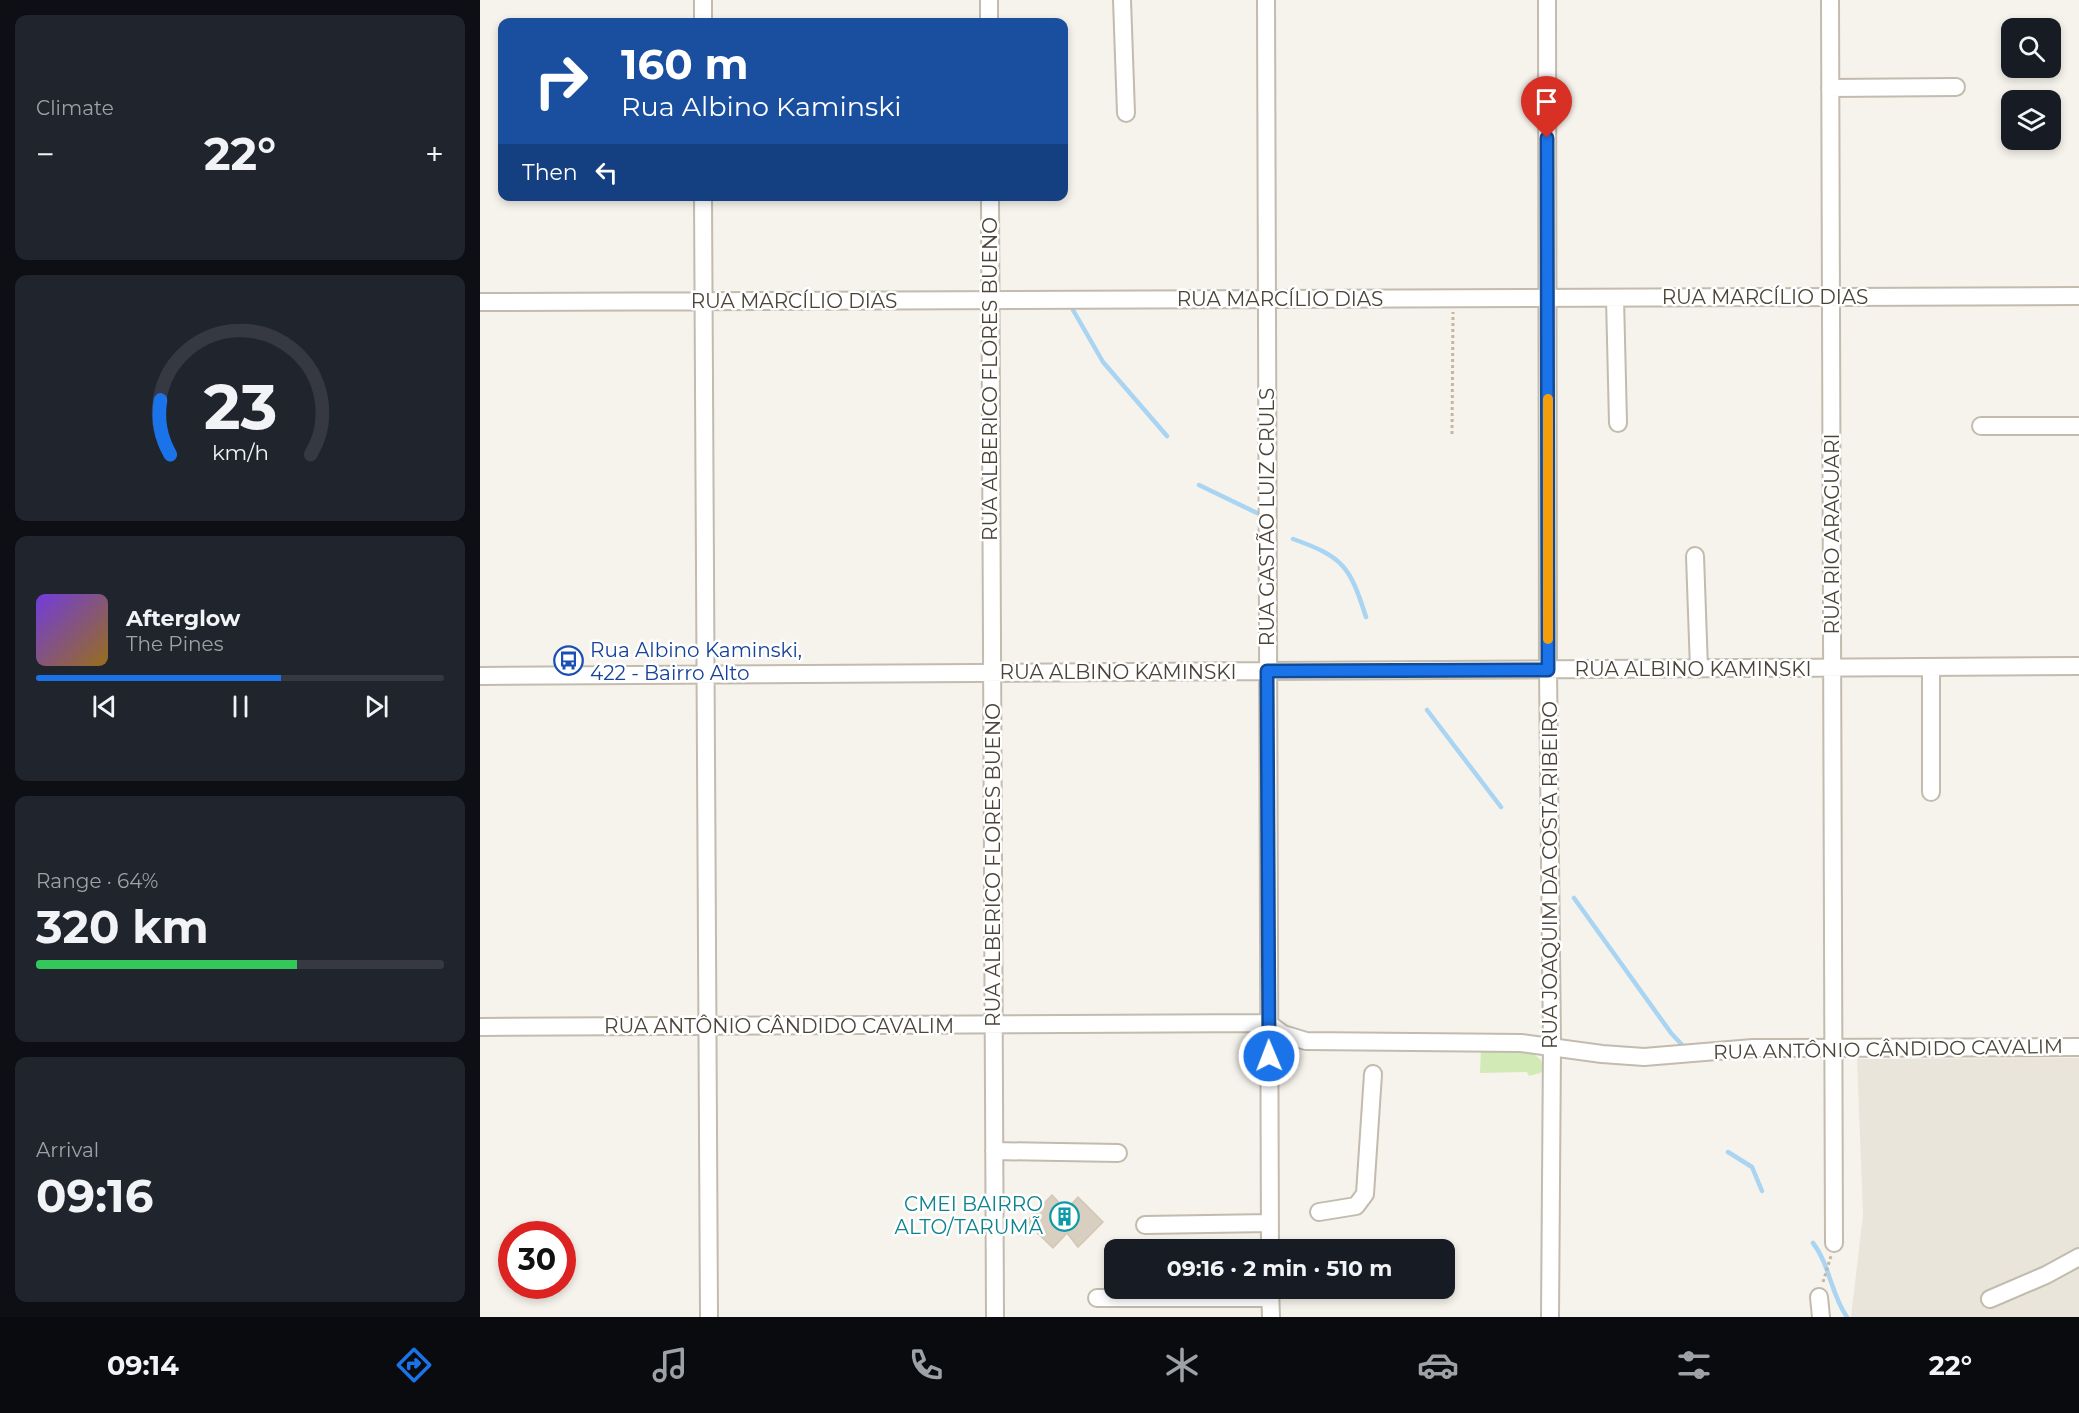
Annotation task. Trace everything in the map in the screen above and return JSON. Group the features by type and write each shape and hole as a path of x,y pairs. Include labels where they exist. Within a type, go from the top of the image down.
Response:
{"street":[{"path":"703,0 703,18"},
{"path":"989,0 989,18"},
{"path":"1122,0 1126,113"},
{"name":"RUA GASTÃO LUIZ CRULS","path":"1266,0 1270,1239"},
{"name":"RUA JOAQUIM DA COSTA RIBEIRO","path":"1547,0 1548,670 1552,1046 1550,1317"},
{"name":"RUA RIO ARAGUARI","path":"1830,0 1834,1243"},
{"path":"1830,87 1956,87"},
{"path":"704,201 709,1317"},
{"name":"RUA ALBERICO FLORES BUENO","path":"990,201 995,1317"},
{"name":"RUA MARCÍLIO DIAS","path":"480,302 2079,296"},
{"path":"1615,298 1618,423"},
{"path":"1981,426 2079,426"},
{"path":"1695,556 1699,669"},
{"name":"RUA ALBINO KAMINSKI","path":"480,676 2079,666"},
{"path":"1930,792 1931,667"},
{"name":"RUA ANTÔNIO CÂNDIDO CAVALIM","path":"480,1027 1268,1023 1283,1034 1306,1041 1504,1042 1644,1057 1753,1048 2079,1047"},
{"path":"1319,1212 1356,1206 1365,1194 1373,1074"},
{"path":"994,1151 1118,1153"},
{"path":"1145,1224 1270,1223"},
{"path":"1990,1299 2046,1275 2079,1257"},
{"path":"1819,1297 1821,1317"},
{"path":"1098,1298 1104,1298"},
{"path":"1270,1299 1270,1317"}],"path":[{"path":"1452,434 1453,298"},
{"path":"1819,1297 1834,1243"}],"shaded area":[{"path":"2079,1058 2079,1317 1851,1317 1863,1215 1857,1059"}],"green space":[{"path":"1481,1050 1530,1051 1541,1060 1544,1070 1529,1076 1527,1072 1480,1073"}],"building":[{"name":"CMEI BAIRRO ALTO/TARUMÃ","path":"1052,1195 1066,1210 1078,1197 1103,1222 1078,1247 1067,1233 1053,1248 1026,1222"}],"waterway":[{"path":"1073,310 1103,362 1167,436"},
{"path":"1199,485 1257,513"},
{"path":"1293,539 1324,552 1343,566 1355,586 1366,617"},
{"path":"1427,710 1501,807"},
{"path":"1574,898 1671,1033 1685,1048"},
{"path":"1728,1152 1752,1167 1762,1191"},
{"path":"1813,1243 1847,1317"}],"slow traffic":[{"path":"1548,399 1548,639"}],"place":[{"name":"Rua Albino Kaminski, 422 - Bairro Alto","path":"569,661"},
{"name":"CMEI BAIRRO ALTO/TARUMÃ","path":"1064,1216"}],"route":[{"path":"1269,1056 1267,671 1548,670 1547,138"}]}
